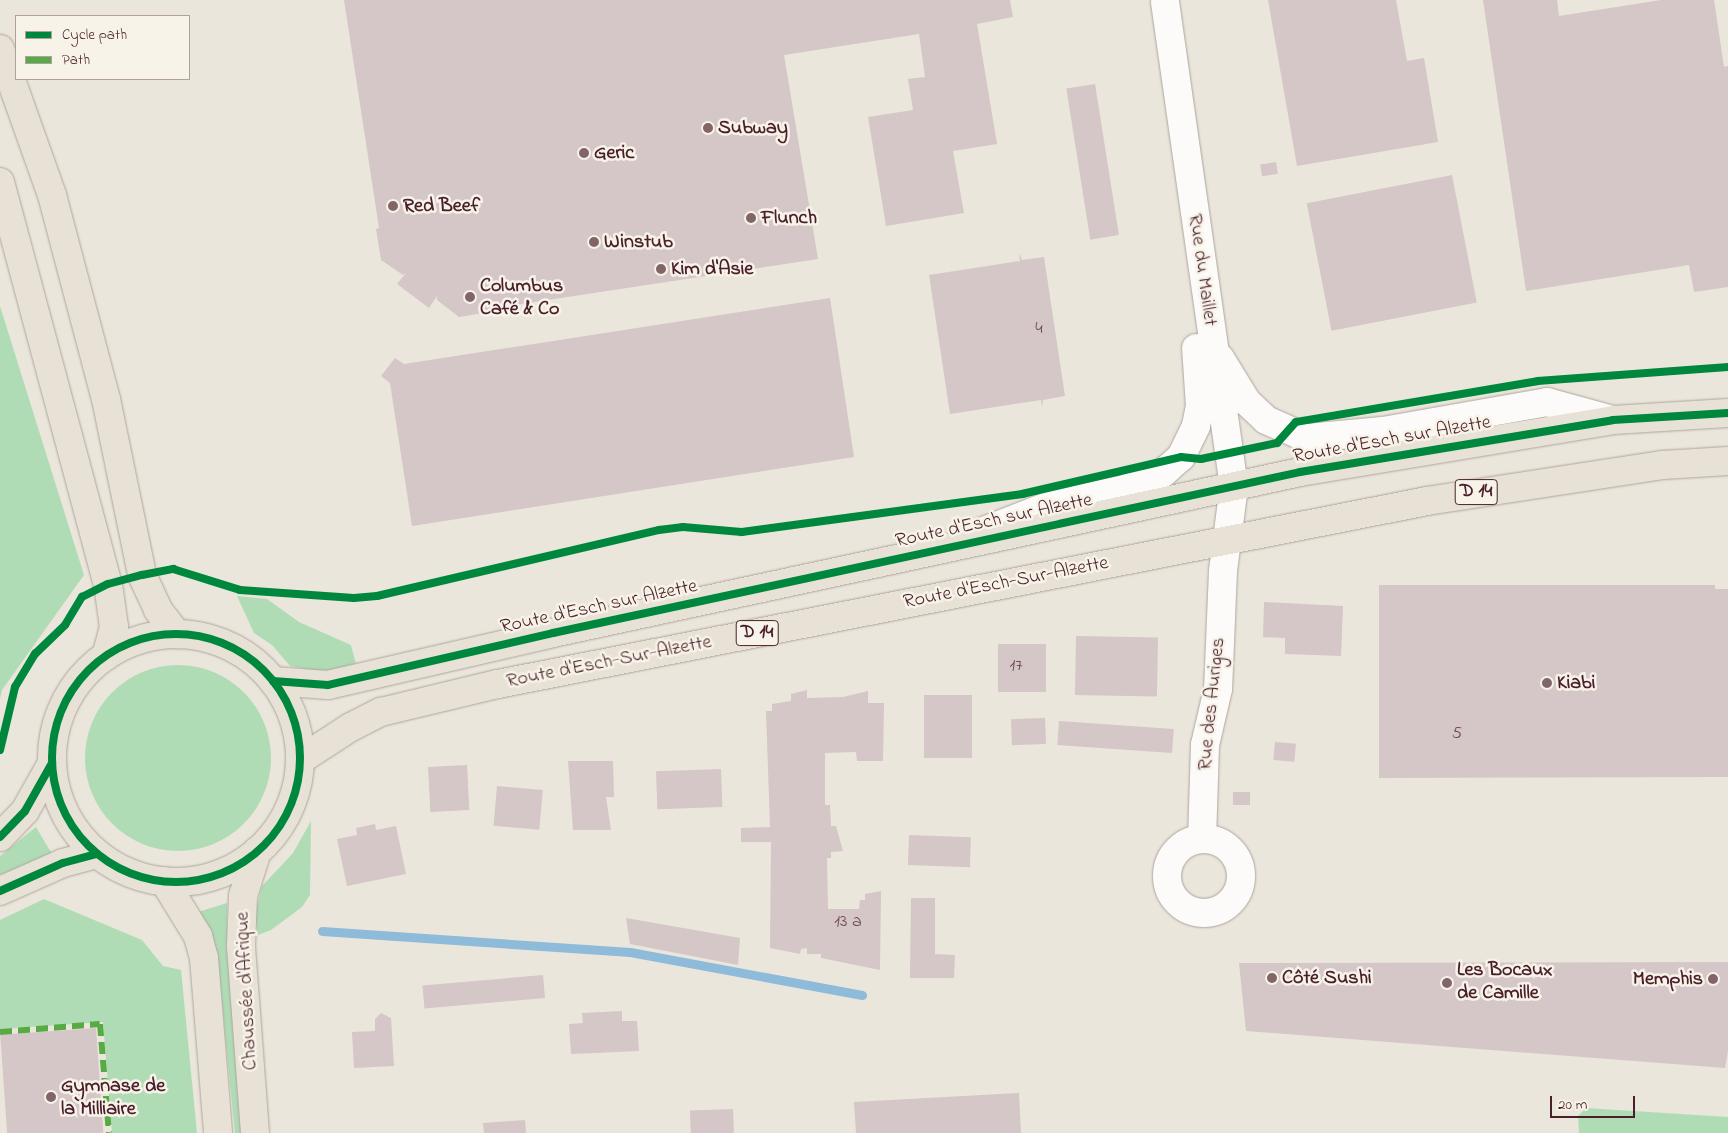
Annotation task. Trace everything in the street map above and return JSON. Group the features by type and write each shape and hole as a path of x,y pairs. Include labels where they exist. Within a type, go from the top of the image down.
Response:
{"main road":[{"path":"0,49 52,195 106,399 142,575 158,610 176,634"},
{"path":"0,182 108,584 114,627 106,656"},
{"name":"Route d'Esch sur Alzette","path":"273,681 328,685 1234,486 1511,435 1613,420 1728,413"},
{"name":"Route d'Esch-Sur-Alzette","path":"300,760 350,727 374,716 430,699 1227,539 1496,488 1663,465 1728,461"},
{"path":"176,634 206,638 234,648 273,681 294,718 300,760 297,786 288,810 275,832 257,851 214,876 189,881 164,881 138,876 98,854 68,819 54,782 52,763 56,729 65,702 76,685 106,656 152,636 176,634"},
{"path":"0,837 25,811 52,763"},
{"name":"Chaussée d'Afrique","path":"255,1133 241,946 243,896 257,851"},
{"path":"0,892 63,863 98,854"},
{"name":"Chaussée d'Afrique","path":"164,881 198,936 204,958 218,1133"}],"street":[{"name":"Rue du Maillet","path":"1160,0 1201,257 1234,486 1227,539"},
{"path":"927,552 1050,505 1149,482 1181,457 1196,426 1200,406 1192,324 1201,257"},
{"path":"1213,346 1247,402 1266,420 1307,438 1384,431 1547,402 1613,420"},
{"name":"Rue des Auriges","path":"1202,839 1205,745 1218,689 1227,539"}],"green space":[{"path":"0,306 84,575 2,690 0,699"},
{"path":"237,596 267,599 299,622 351,645 356,664 321,672 290,666 272,645 254,633"},
{"path":"178,665 205,669 222,676 237,686 250,699 260,714 267,731 271,758 267,785 260,802 250,817 237,830 222,840 205,847 178,851 151,847 134,840 119,830 106,817 96,802 89,785 85,758 89,731 96,714 106,699 119,686 134,676 151,669"},
{"path":"311,821 310,895 302,907 271,930 258,935 255,914 262,886 293,853"},
{"path":"36,827 52,854 0,875 0,856"},
{"path":"44,899 142,940 163,966 181,970 197,1133 112,1133 103,1022 0,1029 0,920"},
{"path":"227,903 227,944 244,1133 235,1133 218,964 213,940 198,912"},
{"path":"1586,1108 1728,1117 1728,1133 1579,1133 1578,1116"}],"building":[{"name":"Geric","path":"344,0 1010,0 1013,17 977,24 997,144 953,151 964,213 886,226 868,117 913,110 908,79 925,77 919,34 784,55 818,259 488,309 489,312 459,317 437,300 437,296 429,308 397,284 406,273 403,275 381,260 376,229 379,228"},
{"path":"1268,0 1396,0 1407,61 1424,58 1438,142 1297,166"},
{"path":"1483,0 1557,0 1559,16 1661,0 1714,0 1724,67 1728,66 1728,287 1694,292 1689,265 1526,291"},
{"path":"1095,84 1119,235 1090,240 1066,89"},
{"path":"1276,162 1278,174 1262,176 1260,165"},
{"path":"1452,175 1477,303 1332,331 1307,203"},
{"path":"1019,253 1022,260 1044,257 1065,396 1043,400 1042,408 1041,400 950,414 929,275 1020,261"},
{"path":"830,298 854,457 412,526 390,383 381,376 395,358 404,364"},
{"name":"Kiabi","path":"1379,585 1715,585 1715,589 1728,589 1728,777 1379,778"},
{"path":"1264,602 1343,606 1341,656 1285,654 1285,638 1263,637"},
{"path":"1076,636 1158,637 1157,696 1075,695"},
{"path":"998,644 1046,644 1046,692 998,692"},
{"path":"807,690 807,698 843,697 868,691 868,703 884,703 883,761 857,761 856,752 825,753 825,805 830,805 831,826 836,826 843,851 831,852 831,858 827,858 828,909 859,909 860,900 865,900 865,894 881,891 880,970 821,958 821,954 807,954 807,948 801,949 800,954 770,948 771,842 741,842 741,828 770,827 766,711 772,711 772,704 791,701 791,694"},
{"path":"924,695 972,695 972,758 924,758"},
{"path":"1045,718 1046,744 1012,745 1011,719"},
{"path":"1059,721 1174,729 1172,753 1057,745"},
{"path":"1275,742 1296,744 1294,762 1273,760"},
{"path":"568,761 613,761 614,797 606,797 611,830 573,830"},
{"path":"467,765 469,810 430,812 428,767"},
{"path":"721,769 722,807 657,809 656,771"},
{"path":"497,786 543,790 539,830 494,826"},
{"path":"1233,792 1250,792 1250,805 1233,805"},
{"path":"375,824 376,830 396,826 406,874 347,886 337,839 357,835 356,828"},
{"path":"909,835 971,837 970,867 908,865"},
{"path":"911,898 935,898 935,954 955,955 954,978 910,978"},
{"path":"626,918 740,938 738,965 630,944"},
{"path":"1728,962 1728,1051 1725,1068 1246,1031 1239,963"},
{"path":"543,975 545,998 424,1008 422,986"},
{"path":"622,1011 622,1021 637,1021 639,1051 571,1054 569,1024 583,1023 582,1013"},
{"path":"381,1013 391,1018 394,1066 354,1068 352,1032 375,1031 375,1019"},
{"name":"Gymnase de la Milliaire","path":"96,1028 103,1133 7,1133 0,1035"},
{"path":"1019,1093 1021,1133 856,1133 854,1102"},
{"path":"733,1109 734,1133 691,1133 690,1111"},
{"path":"525,1120 526,1133 484,1133 483,1123"}],"waterway":[{"path":"322,931 630,952 862,995"}],"marked path":[{"path":"0,1032 100,1024 109,1133"}],"cycle path":[{"path":"0,750 15,687 35,654 65,625 82,597 108,584 142,575 173,569 240,590 354,598 377,596 659,530 683,527 742,532 1022,494 1181,457 1201,459 1277,443 1296,422 1538,381 1728,367"},
{"path":"273,681 328,685 553,633 1300,472 1613,420 1728,413"},
{"path":"176,634 212,640 234,649 254,662 272,680 285,700 294,722 300,758 294,794 285,816 272,836 254,854 234,867 212,876 176,882 140,876 118,867 98,854 80,836 67,816 58,794 52,758 58,722 67,700 80,680 98,662 118,649 140,640 176,634"},
{"path":"0,837 25,811 52,763"},
{"path":"0,891 63,863 97,854"}],"place":[{"name":"Subway","path":"708,128"},
{"name":"Geric","path":"584,153"},
{"name":"Red Beef","path":"393,206"},
{"name":"Flunch","path":"751,218"},
{"name":"Winstub","path":"594,242"},
{"name":"Kim d'Asie","path":"661,269"},
{"name":"Columbus Café & Co","path":"470,297"},
{"name":"Kiabi","path":"1547,683"},
{"name":"Côté Sushi","path":"1272,978"},
{"name":"Memphis","path":"1713,979"},
{"name":"Les Bocaux de Camille","path":"1447,983"},
{"name":"Gymnase de la Milliaire","path":"51,1097"}]}
